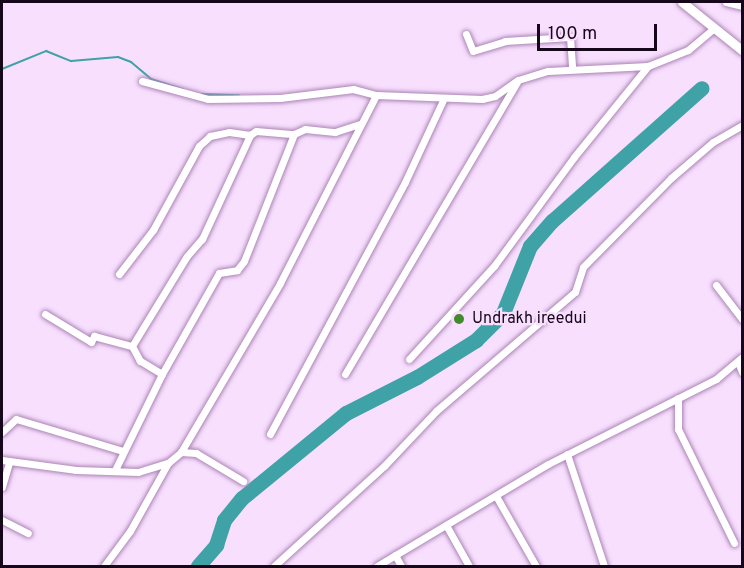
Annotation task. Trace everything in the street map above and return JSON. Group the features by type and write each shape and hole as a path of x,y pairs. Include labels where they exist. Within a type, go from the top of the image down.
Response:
{"main road":[{"path":"682,2 742,50"}],"street":[{"path":"726,2 742,6"},
{"path":"142,81 208,99 280,98 353,89 376,95 443,100 495,96 518,80 548,71 648,66 688,50 714,28"},
{"path":"466,34 473,51 505,41 570,37 572,69"},
{"path":"409,359 494,266 574,157 648,66"},
{"path":"345,374 518,80"},
{"path":"104,567 130,531 168,463 181,452 280,284 359,124 376,95"},
{"path":"270,434 405,182 443,100"},
{"path":"132,346 187,256 202,239 250,135 256,131 294,134 305,129 336,132 359,124"},
{"path":"274,567 384,466 436,411 575,292 583,267 671,178 713,142 742,125"},
{"path":"119,274 153,230 205,139 229,132 250,135"},
{"path":"115,470 162,374 219,273 241,267 294,134"},
{"path":"716,285 742,319"},
{"path":"45,314 91,342 94,336 132,346 140,361 162,374"},
{"path":"740,359 742,372"},
{"path":"376,567 567,454 716,379 740,359"},
{"path":"678,398 678,429 734,543"},
{"path":"2,432 16,419 123,451"},
{"path":"181,452 195,453 243,481"},
{"path":"567,454 604,567"},
{"path":"2,487 5,461 76,470 138,472 168,463"},
{"path":"496,496 536,567"},
{"path":"2,520 28,533"},
{"path":"446,525 469,567"},
{"path":"395,555 401,567"}],"waterway":[{"path":"2,69 46,51 71,61 118,57 131,62 151,79 182,89"},
{"path":"198,566 216,545 224,520 242,498 346,413 417,377 476,340 503,313 530,246 552,221 702,88"},
{"path":"202,94 239,95"}],"place":[{"name":"Undrakh ireedui","path":"459,319"}]}
